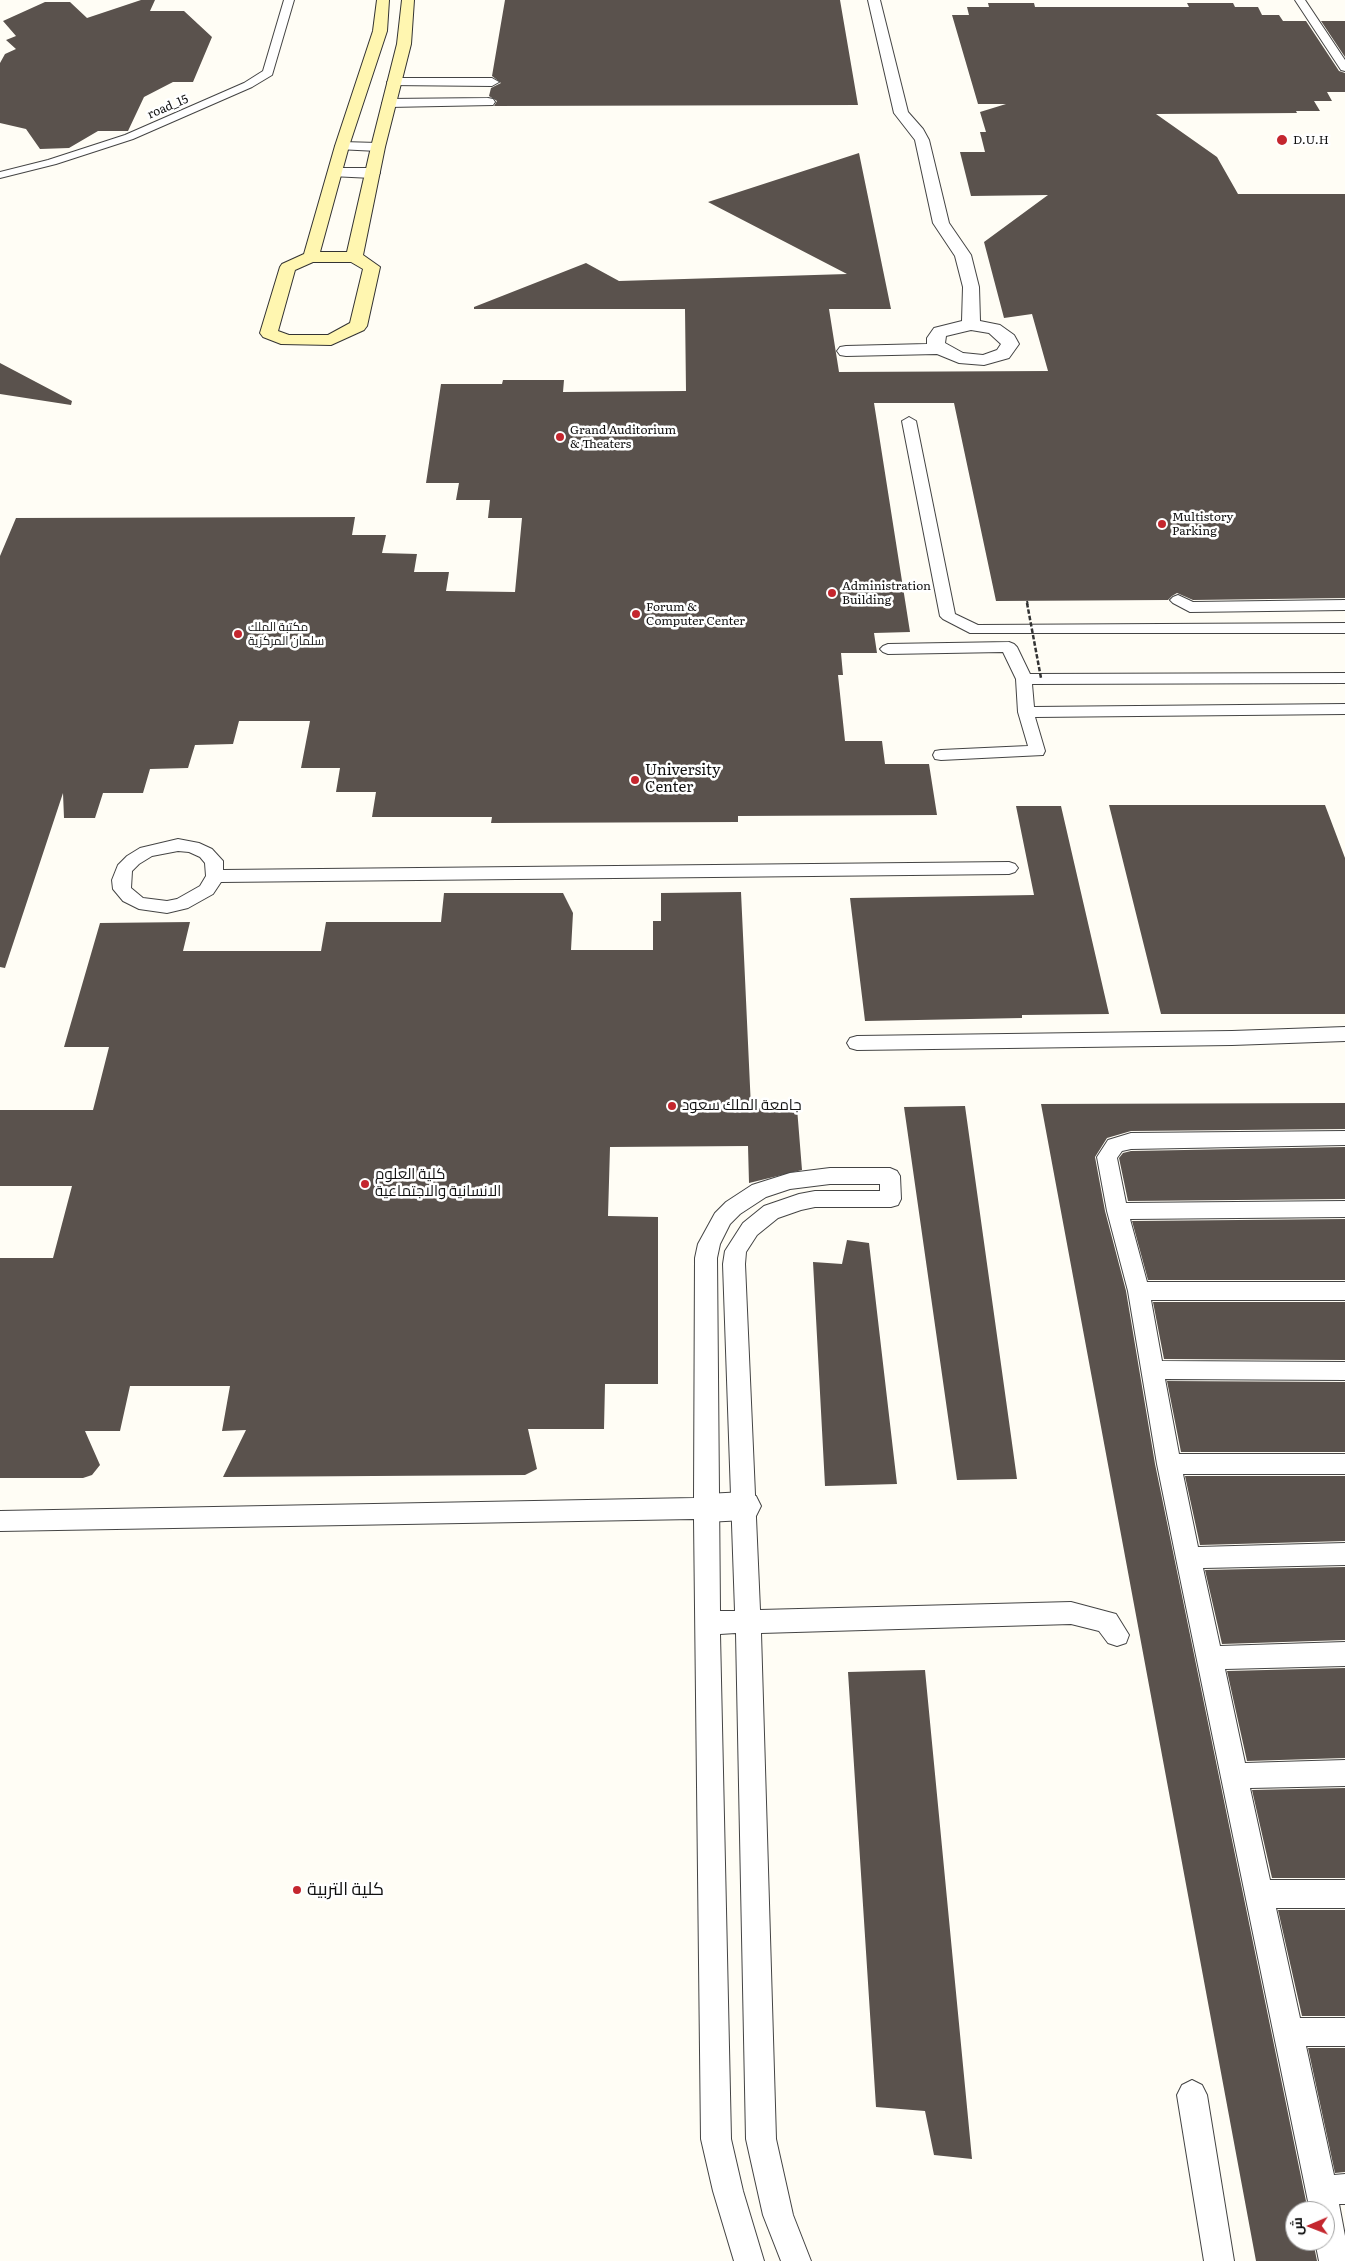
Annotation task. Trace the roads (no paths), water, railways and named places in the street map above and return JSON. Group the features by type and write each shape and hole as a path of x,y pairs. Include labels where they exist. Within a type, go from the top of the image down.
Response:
{"street":[{"path":"311,257 342,146 380,31 383,0"},
{"path":"354,257 378,147 404,44 408,0"},
{"path":"874,0 901,113 918,132 922,140 941,223 950,239 963,254 971,287 971,325"},
{"path":"394,82 492,82"},
{"path":"389,103 488,102"},
{"path":"342,146 378,147"},
{"path":"336,173 372,173"},
{"path":"311,257 354,257 372,267 358,326 331,340 287,340 268,333 288,268 311,257"},
{"path":"846,351 940,350 959,358 972,360 994,358 1008,350 1010,344 1002,333 983,326 958,326 940,332 936,338 936,344 940,350"},
{"path":"706,1508 745,1506"}],"lane":[{"name":"road_15","path":"0,175 52,162 129,137 248,85 268,73 289,0"},
{"path":"1300,0 1345,68"},
{"path":"909,420 948,616 975,630 1345,628"},
{"path":"1178,600 1190,607 1345,605"},
{"path":"888,649 1009,647 1024,678 1026,712 1037,751 941,755"},
{"path":"1024,678 1345,678"},
{"path":"1026,712 1345,709"},
{"path":"178,845 193,847 206,853 214,861 215,876 207,890 196,898 182,904 167,907 139,903 129,897 122,889 121,880 124,869 133,860 146,852 178,845"},
{"path":"215,876 1009,868"},
{"path":"857,1043 951,1043 1042,1039 1232,1038 1345,1034"},
{"path":"1334,2261 1333,2189 1287,2032 1236,1776 1209,1658 1169,1464 1139,1292 1117,1211 1107,1157 1115,1145 1131,1141 1345,1138"},
{"path":"749,2261 728,2191 716,2139 706,1508 706,1258 708,1244 714,1231 732,1208 752,1195 774,1185 830,1176 890,1176 891,1199 815,1199 785,1206 771,1212 750,1229 736,1251 734,1264 745,1506 746,1622 760,2139 778,2215 796,2261"},
{"path":"1117,1211 1345,1210"},
{"path":"1139,1292 1345,1291"},
{"path":"1154,1370 1345,1370"},
{"path":"1169,1464 1345,1464"},
{"path":"0,1521 706,1508"},
{"path":"1188,1558 1345,1554"},
{"path":"708,1623 1071,1614 1107,1622 1117,1635"},
{"path":"1209,1658 1345,1654"},
{"path":"1236,1776 1345,1773"},
{"path":"1259,1894 1345,1894"},
{"path":"1287,2032 1345,2032"},
{"path":"1192,2095 1219,2261"}],"place":[{"name":"D.U.H","path":"1282,140"},
{"name":"Grand Auditorium & Theaters","path":"560,437"},
{"name":"Multistory Parking","path":"1162,524"},
{"name":"Administration Building","path":"832,593"},
{"name":"Forum & Computer Center","path":"636,614"},
{"name":"مكتبة الملك سلمان المركزية","path":"238,634"},
{"name":"University Center","path":"635,780"},
{"name":"جامعة الملك سعود","path":"672,1106"},
{"name":"كلية العلوم الانسانية والاجتماعية","path":"365,1184"},
{"name":"كلية التربية","path":"297,1890"}]}
